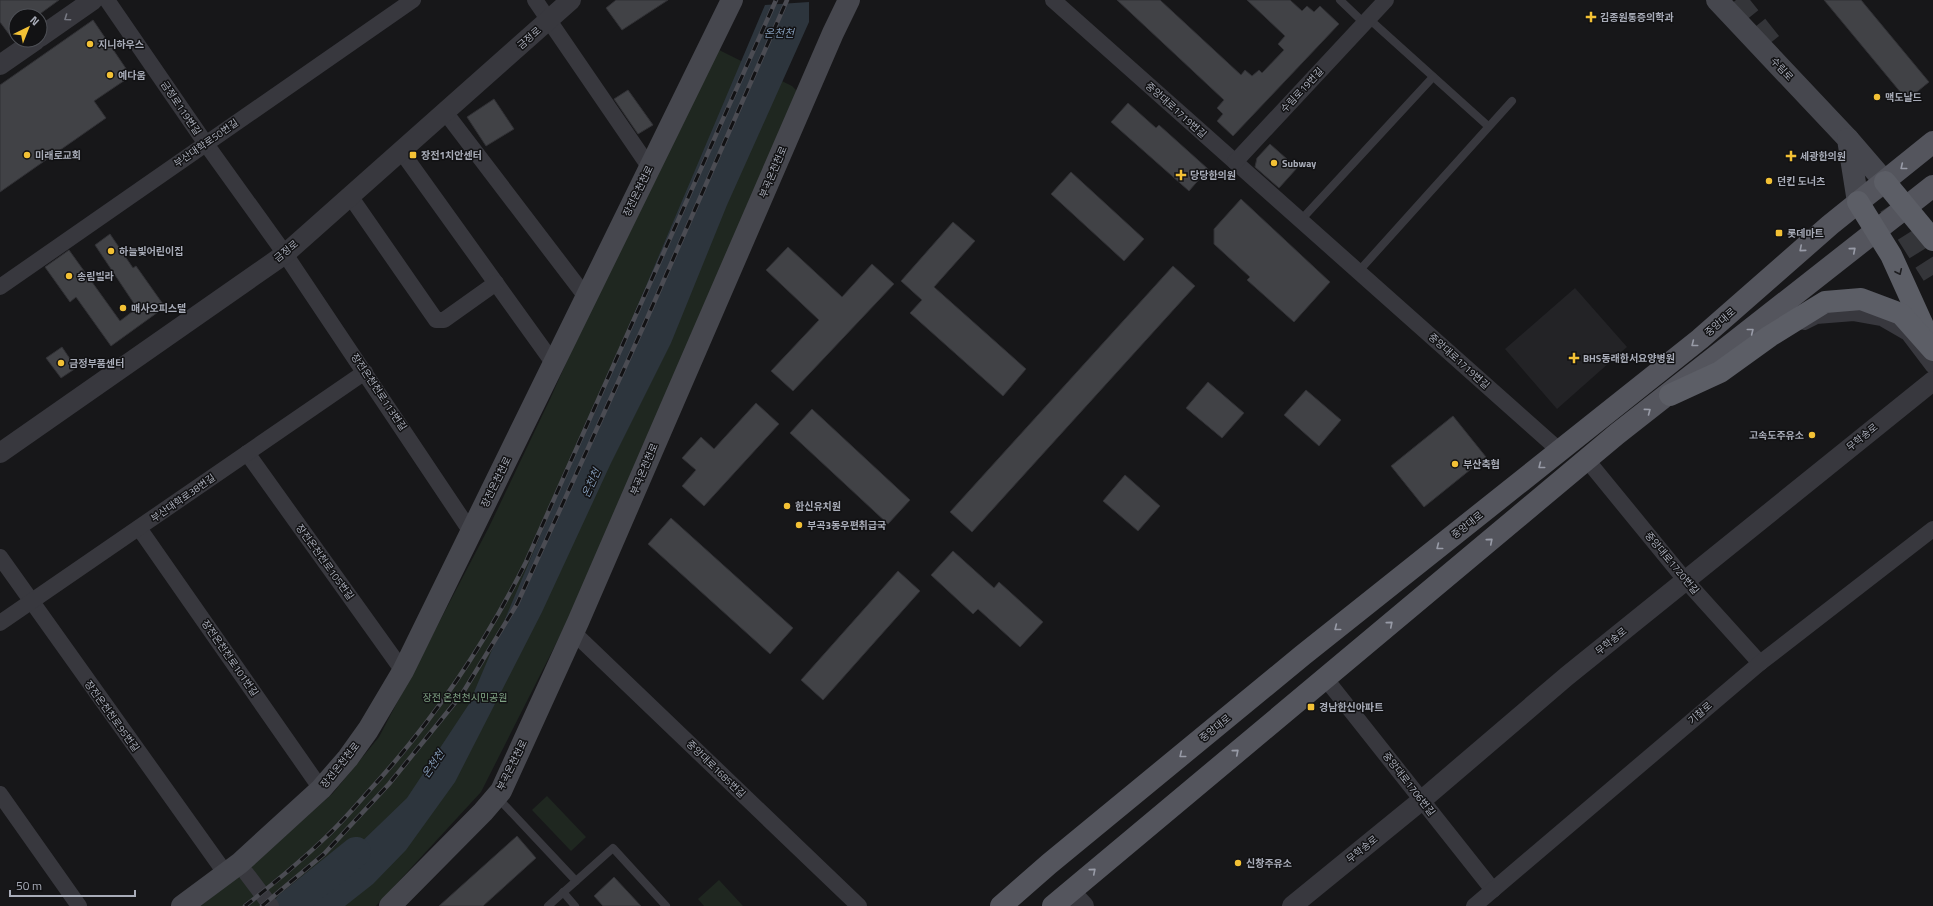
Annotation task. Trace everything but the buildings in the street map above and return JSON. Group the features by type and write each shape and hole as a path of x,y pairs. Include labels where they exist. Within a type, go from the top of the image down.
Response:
{"highway":[{"path":"1885,182 1933,240"},
{"path":"1858,202 1891,255 1933,348"},
{"path":"1670,395 1720,372 1770,336 1825,302 1861,299 1901,314 1933,348"}],"main road":[{"name":"장전온천천로","path":"182,906 237,870 321,789 348,758 368,730 403,671 732,0"},
{"name":"부곡온천천로","path":"390,906 497,796 515,762 833,33 849,0"},
{"name":"수림로","path":"1717,0 1848,139 1858,202"},
{"name":"수림로","path":"1738,0 1848,139 1885,182"},
{"name":"중앙대로","path":"1001,906 1049,864 1303,655 1700,339 1858,202 1885,182 1933,142"},
{"path":"1053,906 1077,898 1325,678 1617,434 1670,395 1933,186"}],"street":[{"path":"48,32 94,0"},
{"name":"금정로119번길","path":"107,0 284,254"},
{"name":"부산대학로50번길","path":"0,287 413,0"},
{"name":"금정로","path":"535,0 650,168"},
{"name":"금정로","path":"0,453 284,254 571,0"},
{"name":"중앙대로1719번길","path":"1053,0 1560,451"},
{"name":"수림로19번길","path":"1235,162 1386,0"},
{"path":"0,65 24,48"},
{"path":"445,112 586,297"},
{"path":"401,151 554,364"},
{"path":"350,196 436,320 444,320 496,283"},
{"name":"장전온천천로113번길","path":"284,254 365,372 471,532"},
{"path":"1770,336 1816,316 1854,313 1882,318 1908,333 1933,366"},
{"name":"부산대학로38번길","path":"0,623 365,372"},
{"name":"무학송로","path":"1292,906 1422,800 1567,676 1933,381"},
{"name":"장전온천천로105번길","path":"247,453 403,671"},
{"name":"중앙대로1720번길","path":"1587,460 1686,581 1760,662"},
{"name":"장전온천천로101번길","path":"139,528 321,789"},
{"name":"기찰로","path":"1474,906 1760,662 1933,529"},
{"name":"장전온천천로95번길","path":"0,557 31,602 237,870 271,906"},
{"name":"중앙대로1685번길","path":"573,632 859,906"},
{"name":"중앙대로1706번길","path":"1325,678 1493,890"},
{"path":"0,794 79,906"}],"lane":[{"path":"1340,0 1433,77 1488,126"},
{"path":"1300,221 1433,77"},
{"path":"1358,272 1512,100"},
{"path":"497,796 576,880"},
{"path":"548,906 613,848 666,906"},
{"path":"562,892 575,906"}],"shaded area":[{"path":"1575,288 1627,347 1557,409 1505,349"}],"green space":[{"name":"장전 온천천시민공원","path":"717,49 792,86 801,95 573,610 481,792 376,906 200,906 256,862 333,793 379,737 489,527 551,397 616,250"},
{"path":"547,796 586,837 571,851 532,810"},
{"path":"719,880 743,906 704,906 698,899"}],"water":[{"name":"온천천","path":"809,2 809,22 727,205 671,343 611,463 542,612 455,782 406,850 373,884 345,906 295,906 407,798 469,704 765,5"}],"waterway":[{"name":"온천천","path":"289,906 356,852"}],"tunnel":[{"path":"1736,0 1777,51"},
{"path":"1872,178 1933,275"}],"railway":[{"path":"245,906 296,864 331,832 390,767 413,740 455,683 492,624 526,562 776,0"},
{"path":"262,906 324,854 389,784 462,694 517,604 645,323 787,0"}],"place":[{"name":"김종원통증의학과","path":"1591,17"},
{"name":"지니하우스","path":"90,44"},
{"name":"예다움","path":"110,75"},
{"name":"맥도날드","path":"1877,97"},
{"name":"미래로교회","path":"27,155"},
{"name":"장전1치안센터","path":"413,155"},
{"name":"세광한의원","path":"1791,156"},
{"name":"Subway","path":"1274,163"},
{"name":"당당한의원","path":"1181,175"},
{"name":"던킨 도너츠","path":"1769,181"},
{"name":"롯데마트","path":"1779,233"},
{"name":"하늘빛어린이집","path":"111,251"},
{"name":"송림빌라","path":"69,276"},
{"name":"매사오피스텔","path":"123,308"},
{"name":"BHS동래한서요양병원","path":"1574,358"},
{"name":"금정부품센터","path":"61,363"},
{"name":"고속도주유소","path":"1812,435"},
{"name":"부산축협","path":"1455,464"},
{"name":"한신유치원","path":"787,506"},
{"name":"부곡3동우편취급국","path":"799,525"},
{"name":"경남한신아파트","path":"1311,707"},
{"name":"신창주유소","path":"1238,863"}]}
